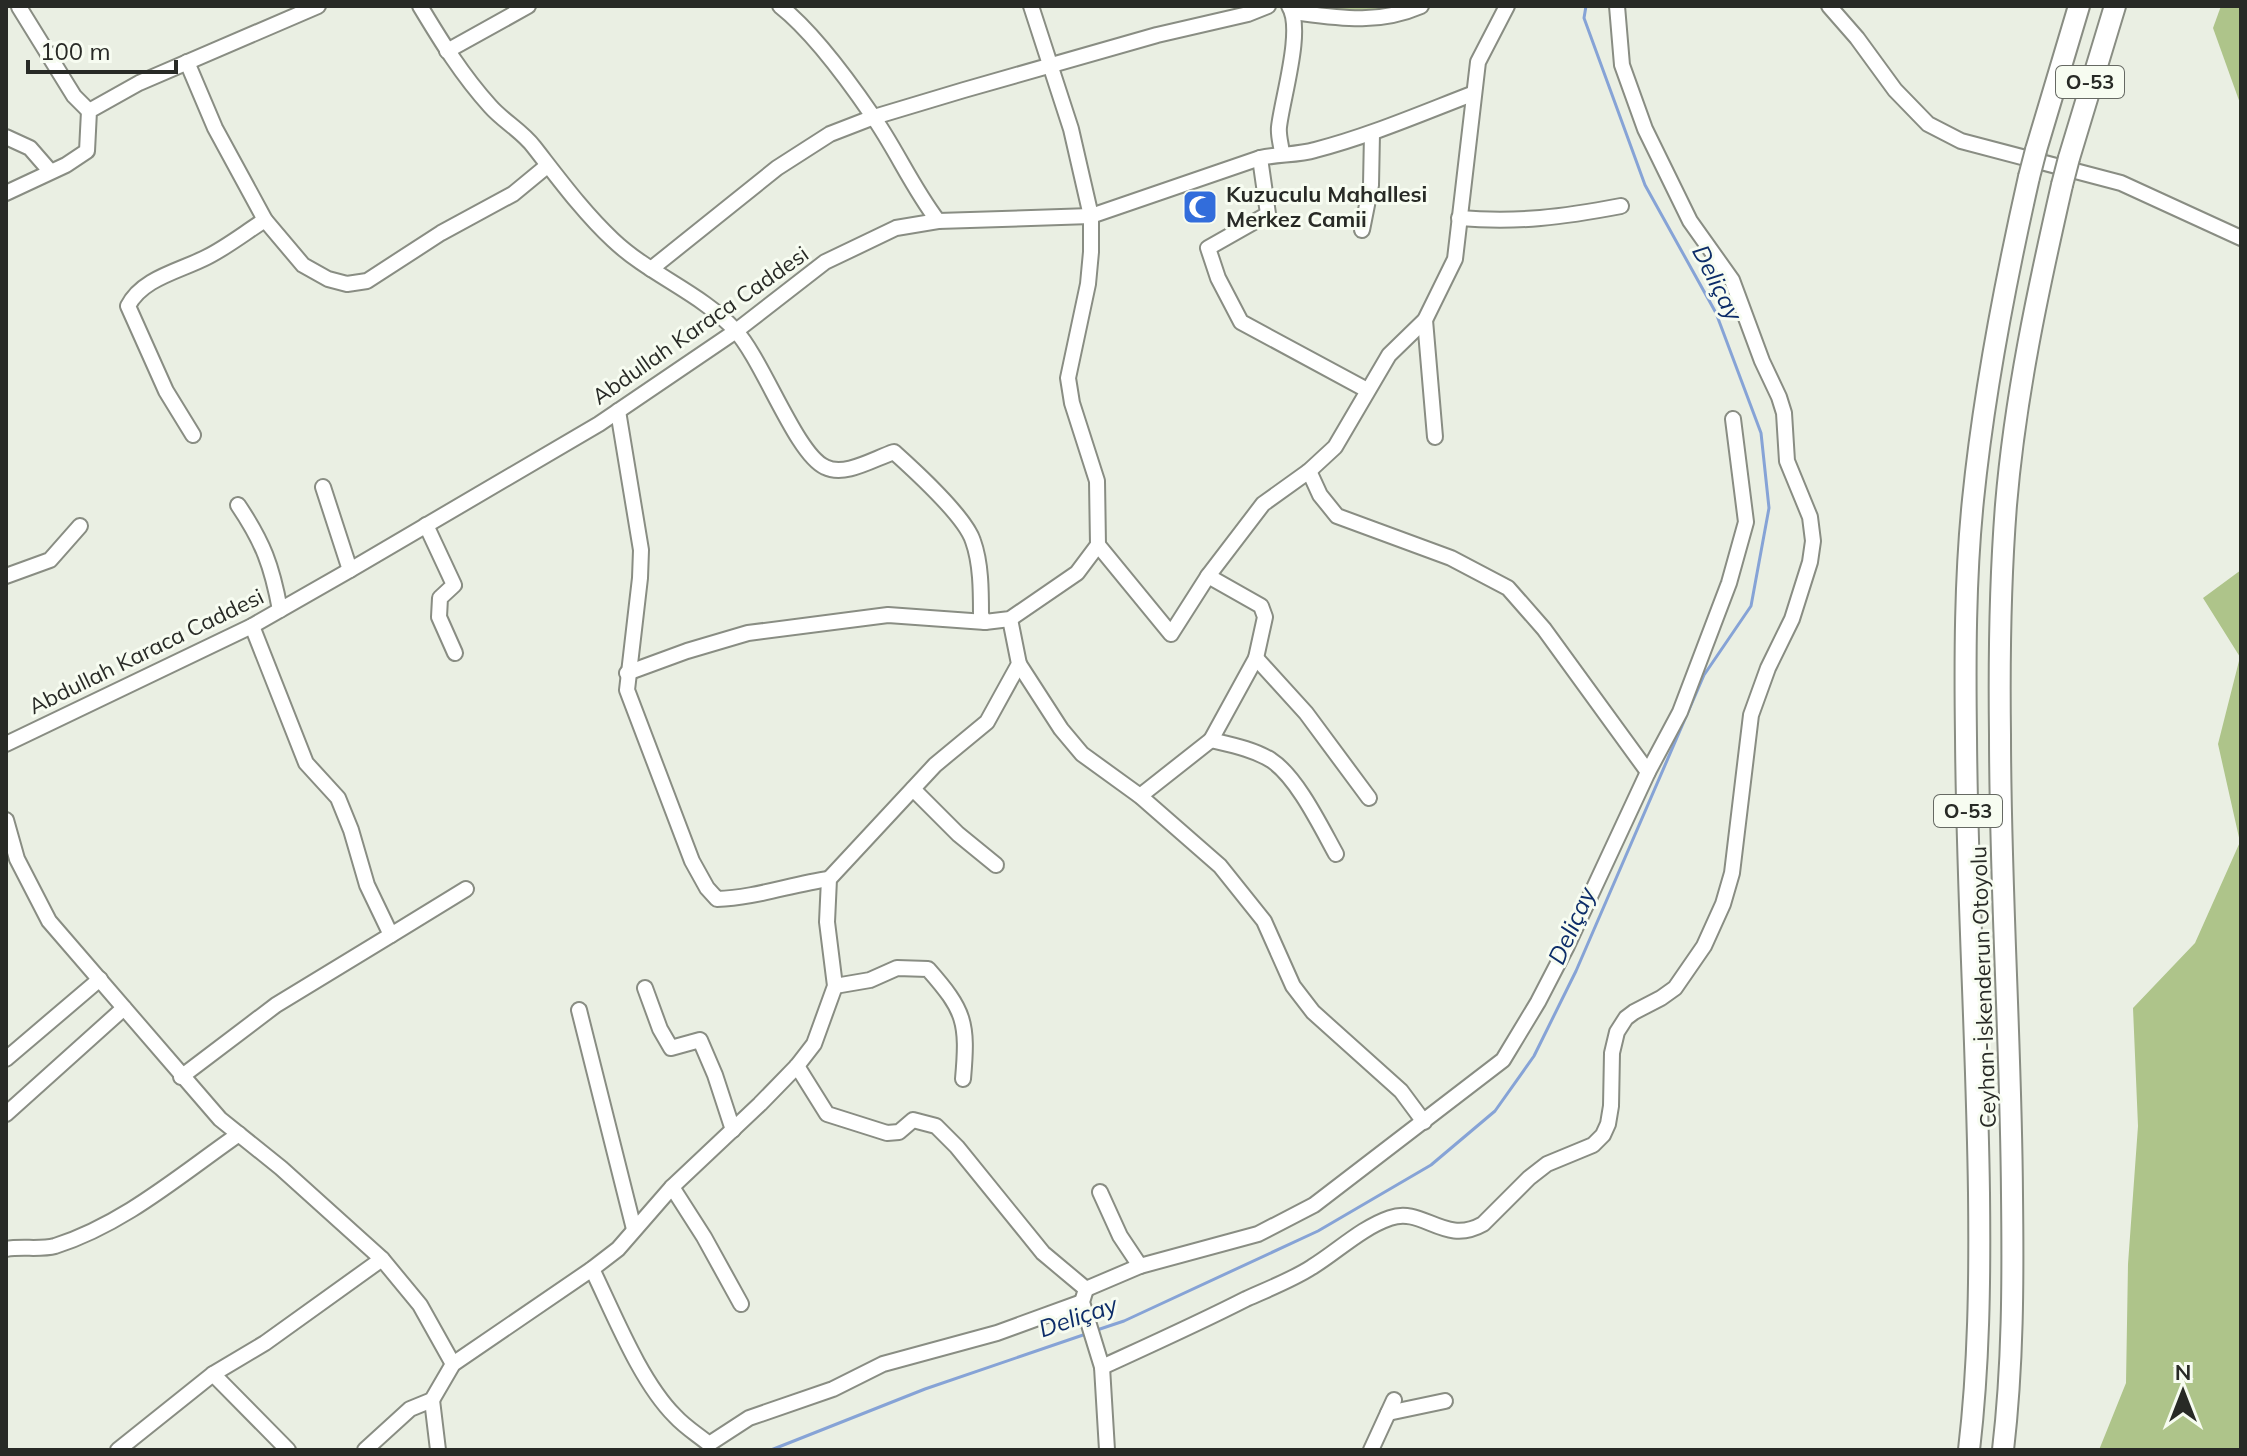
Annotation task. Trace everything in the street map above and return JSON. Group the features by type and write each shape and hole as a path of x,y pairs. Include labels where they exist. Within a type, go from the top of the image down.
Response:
{"highway":[{"name":"Ceyhan-İskenderun Otoyolu","path":"1969,1450 1980,1308 1977,1067 1966,737 1973,501 2004,288 2036,150 2079,6"},
{"name":"Ceyhan-İskenderun Otoyolu","path":"2003,1450 2014,1294 2011,1066 2000,737 2001,595 2006,504 2037,294 2069,158 2115,6"}],"street":[{"path":"89,111 139,83 318,6"},
{"path":"420,6 447,51 491,107 533,145 547,166 613,241 711,309 736,331 758,363 806,451 823,467 840,471 894,452 955,514 973,539 981,615 985,622"},
{"path":"447,51 528,6"},
{"path":"780,6 797,19 874,117 921,199 938,221"},
{"path":"627,673 687,651 762,631 888,615 985,622 1010,619 1077,573 1098,545 1097,481 1072,403 1068,378 1088,284 1091,216 1071,129 1031,6"},
{"path":"651,269 777,168 830,134 874,117 1268,6"},
{"path":"1282,153 1279,131 1292,58 1291,9 1344,19 1388,18 1421,6"},
{"path":"1098,545 1171,634 1208,576 1263,504 1309,471 1335,447 1389,355 1425,320 1455,259 1478,62 1506,6"},
{"path":"1100,1360 1311,1268 1376,1224 1392,1217 1424,1221 1456,1233 1474,1229 1547,1164 1593,1145 1608,1124 1612,1053 1617,1032 1634,1012 1675,988 1704,946 1723,904 1732,873 1751,715 1768,668 1792,619 1810,562 1813,529 1787,461 1784,413 1779,397 1732,280 1690,221 1645,129 1622,65 1617,6"},
{"path":"1829,6 1895,90 1928,124 1961,141 2121,183 2241,238"},
{"path":"6,193 87,151 89,111 74,96 19,7"},
{"path":"187,62 215,128 265,220 303,265 347,284 367,281 441,233 513,194 547,166"},
{"name":"Abdullah Karaca Caddesi","path":"6,744 252,626 350,570 618,411 736,331 825,262 896,228 938,221 1091,216 1260,158 1310,152 1372,133 1472,94"},
{"path":"1362,230 1371,185 1372,133"},
{"path":"6,137 30,148 50,171"},
{"path":"1260,158 1268,214 1208,248 1218,278 1241,322 1367,390"},
{"path":"1459,218 1496,221 1554,219 1621,206"},
{"path":"193,435 166,391 128,306 135,292 206,257 265,220"},
{"path":"1425,320 1435,437"},
{"path":"618,411 641,550 627,690 692,861 717,899 736,899 796,883 829,879 935,765 987,722 1019,664"},
{"path":"592,1269 658,1395 674,1416 709,1444 749,1418 833,1389 883,1364 997,1333 1085,1301 1140,1266 1258,1234 1314,1205 1503,1060 1567,946 1648,772 1680,712 1729,583 1746,522 1733,419"},
{"path":"1309,471 1320,495 1337,516 1451,558 1508,588 1544,629 1648,772"},
{"path":"323,487 350,570"},
{"path":"238,505 260,538 274,576 280,610"},
{"path":"426,525 454,585 440,598 439,617 455,653"},
{"path":"6,576 50,560 80,526"},
{"path":"1140,796 1211,740 1256,658 1265,617 1261,606 1208,576"},
{"path":"1010,619 1019,664 1061,729 1082,754 1140,796 1220,866 1264,921 1293,986 1313,1012 1401,1091 1424,1122"},
{"path":"252,626 306,763 338,798 367,885 391,935"},
{"path":"1256,658 1306,713 1369,798"},
{"path":"1211,740 1251,750 1274,762 1309,804 1336,854"},
{"path":"913,789 958,834 996,865"},
{"path":"6,820 17,859 49,921 220,1119 335,1215 382,1259 420,1305 453,1364"},
{"path":"438,1450 432,1400 453,1364 618,1249 672,1187 797,1066 814,1044 835,986 827,922 829,879"},
{"path":"181,1077 276,1005 466,889"},
{"path":"835,986 870,980 897,968 928,969 960,1010 965,1054 963,1079"},
{"path":"6,1059 100,979"},
{"path":"645,988 660,1029 671,1048 700,1040 733,1130"},
{"path":"6,1114 124,1008"},
{"path":"579,1010 634,1229"},
{"path":"797,1066 827,1114 887,1133 899,1132 913,1120 936,1126 1085,1301 1100,1360 1107,1450"},
{"path":"6,1249 51,1247 109,1225 239,1134"},
{"path":"672,1187 741,1304"},
{"path":"1100,1192 1120,1236 1140,1266"},
{"path":"118,1450 213,1374 265,1343 382,1259"},
{"path":"213,1374 288,1450"},
{"path":"365,1450 410,1409 432,1400"},
{"path":"1371,1450 1391,1407 1445,1401"}],"green space":[{"path":"1307,6 1402,6 1381,13 1341,15"},
{"path":"2221,6 2241,6 2241,106 2213,28"},
{"path":"2241,570 2241,1450 2099,1450 2126,1383 2128,1264 2138,1126 2133,1008 2195,943 2240,842 2218,744 2240,657 2203,598"}],"waterway":[{"name":"Deliçay","path":"1097,1330 1124,1321 1318,1231 1431,1165 1495,1111 1534,1056 1576,971 1704,675 1751,606 1769,508 1761,433 1716,313 1645,185 1584,18 1586,6"},
{"name":"Deliçay","path":"771,1450 925,1389 1086,1334"}],"place":[{"name":"Kuzuculu Mahallesi Merkez Camii","path":"1200,207"}]}
